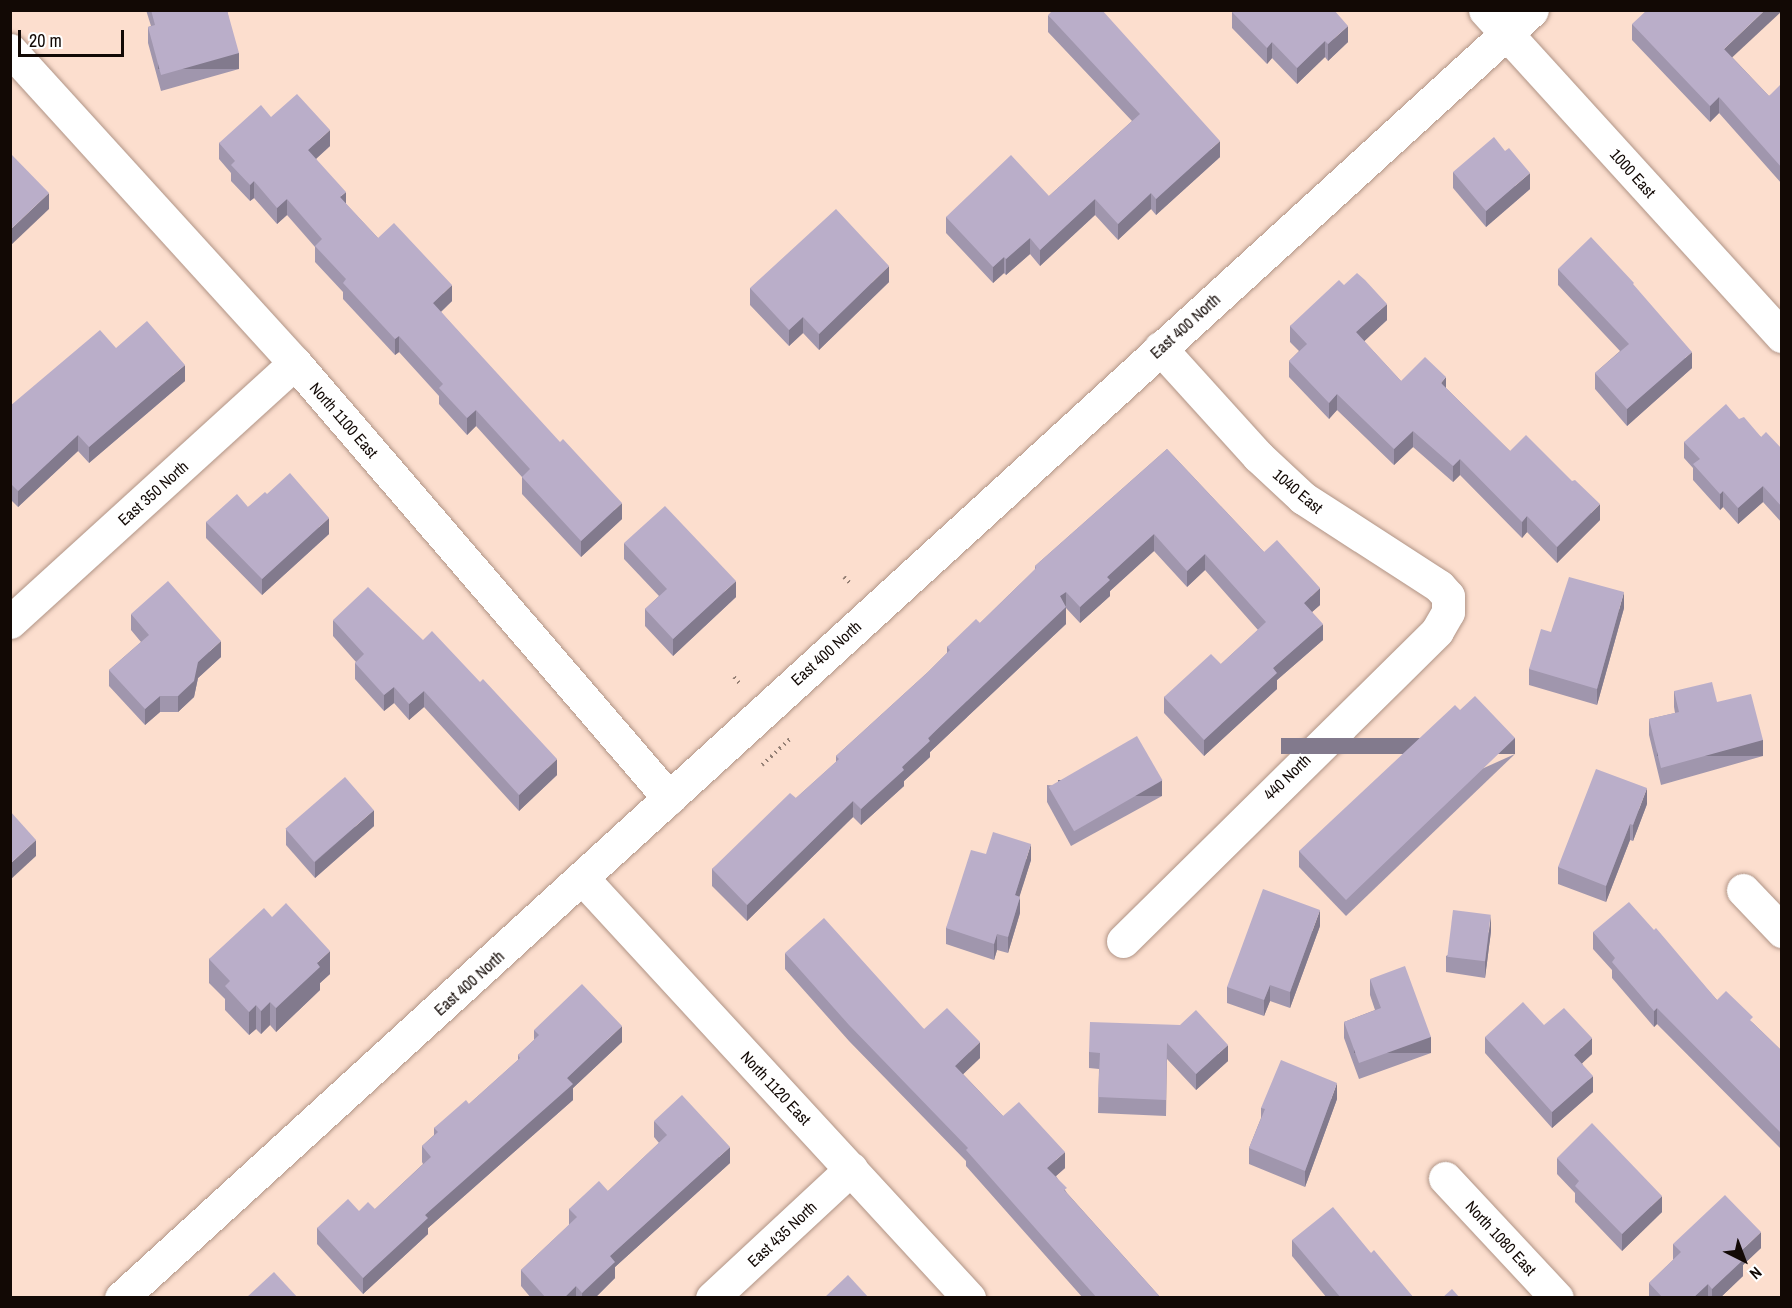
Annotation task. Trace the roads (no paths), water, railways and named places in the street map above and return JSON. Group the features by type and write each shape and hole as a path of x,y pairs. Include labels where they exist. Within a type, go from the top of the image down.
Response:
{"street":[{"name":"East 400 North","path":"121,1298 583,879 1160,348 1496,22 1532,10"},
{"name":"1000 East","path":"1496,22 1782,336"},
{"name":"North 1100 East","path":"10,50 295,363 669,798"},
{"name":"1040 East","path":"1160,348 1258,456 1303,498 1439,586 1448,596 1448,612"},
{"name":"East 350 North","path":"10,622 295,363"},
{"name":"440 North","path":"1123,940 1437,631 1448,612"},
{"name":"North 1120 East","path":"583,879 969,1298"},
{"path":"1743,890 1782,932"},
{"name":"East 435 North","path":"712,1298 851,1169"},
{"name":"North 1080 East","path":"1445,1178 1557,1298"}]}
